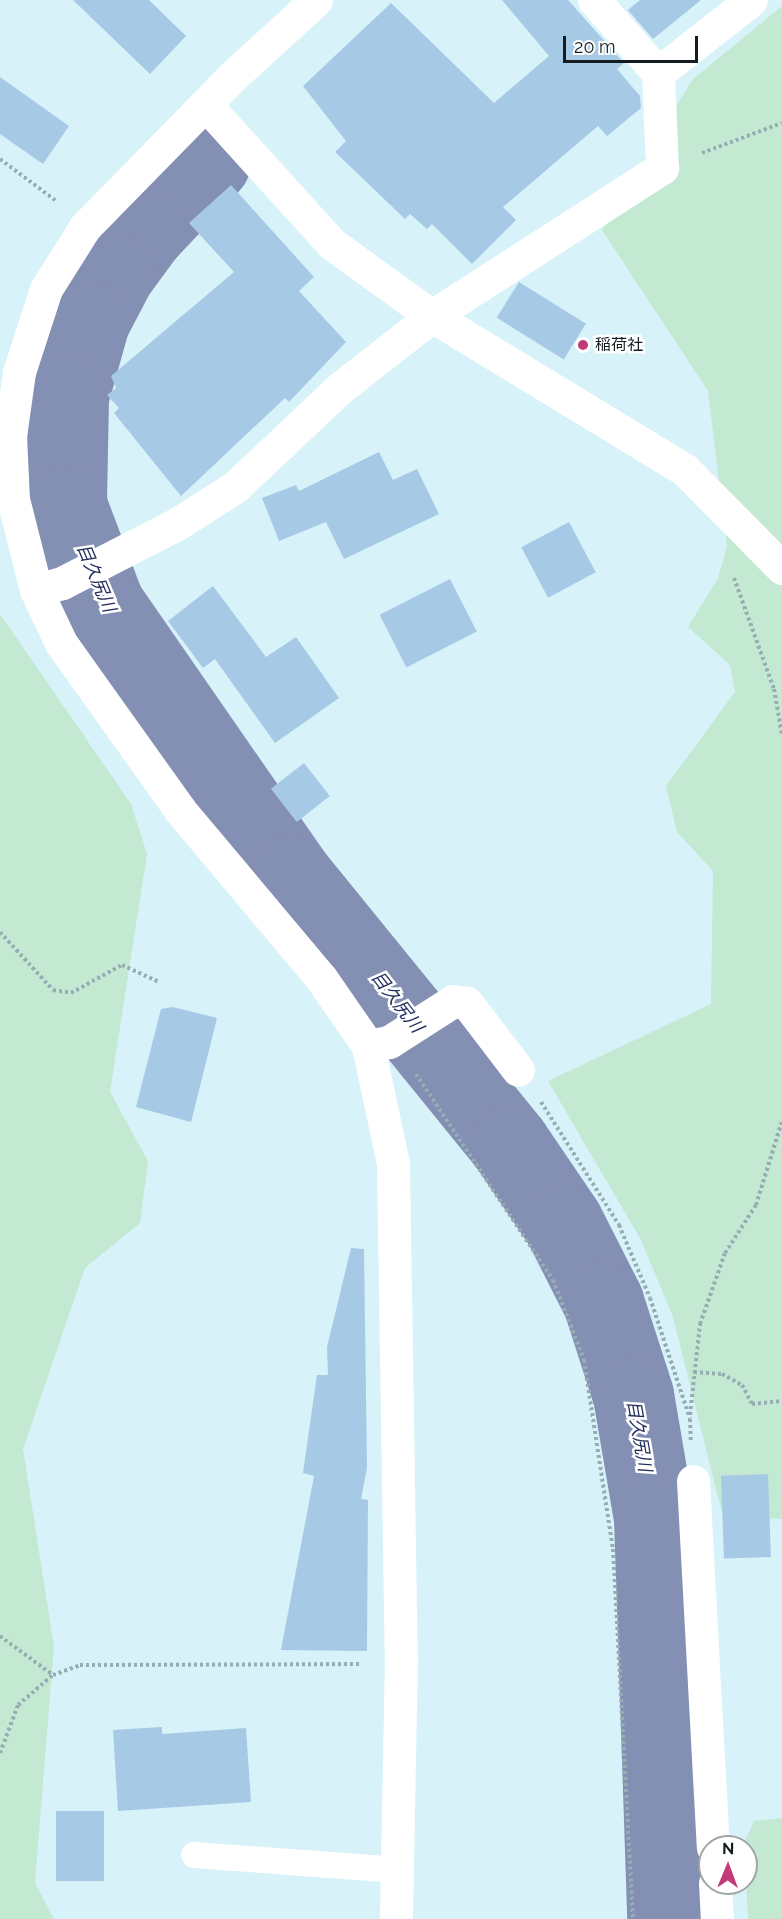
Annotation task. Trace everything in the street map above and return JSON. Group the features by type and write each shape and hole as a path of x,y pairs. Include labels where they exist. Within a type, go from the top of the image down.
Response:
{"street":[{"path":"316,0 206,105 85,227 46,289 19,372 10,436 13,499 49,586 61,643 180,810 378,1044 393,1164 401,1664 399,1870 396,1919"},
{"path":"49,586 112,556 235,487 340,388 432,316 662,168 658,73 594,0"},
{"path":"658,73 751,0"},
{"path":"206,105 332,244 432,316 685,470 762,543 782,568"},
{"path":"378,1044 438,1007 453,1001 467,1004 518,1070"},
{"path":"693,1481 712,1835"},
{"path":"716,1895 717,1919"}],"lane":[{"path":"194,1855 399,1870"}],"path":[{"path":"662,168 782,123"},
{"path":"0,159 85,227"},
{"path":"762,543 736,562 734,586 774,689 782,735"},
{"path":"0,932 52,990 71,993 122,965 159,982"},
{"path":"378,1044 430,1090 554,1280 584,1360 613,1549 633,1919"},
{"path":"518,1070 619,1225 650,1298 690,1419"},
{"path":"693,1481 690,1419 700,1324 725,1253 756,1205 782,1121"},
{"path":"694,1372 732,1380 752,1404 782,1401"},
{"path":"0,1636 53,1676"},
{"path":"0,1753 18,1705 53,1676 112,1662 401,1664"}],"green space":[{"path":"782,6 782,1519 723,1517 673,1317 641,1240 548,1081 711,1004 713,871 677,832 666,786 735,692 730,665 688,627 718,578 727,547 708,391 602,230 692,80"},
{"path":"0,614 131,804 147,854 110,1092 148,1161 140,1223 85,1268 23,1449 54,1647 35,1882 54,1919 0,1919"},
{"path":"782,1818 782,1919 748,1919 747,1895 758,1895 758,1835 748,1835 754,1821"}],"building":[{"path":"73,0 149,0 186,36 150,74"},
{"path":"502,0 568,0 624,63 617,69 640,96 641,108 607,136 598,126 503,207 516,220 472,264 432,224 427,229 410,214 405,219 335,152 346,141 303,86 391,3 494,103 549,56"},
{"path":"640,0 701,0 653,39 628,10"},
{"path":"0,77 69,126 43,164 0,134"},
{"path":"231,185 314,277 299,291 346,342 289,402 285,398 181,496 114,413 119,408 107,395 116,388 111,376 234,272 189,223"},
{"path":"519,282 586,324 564,359 497,318"},
{"path":"379,452 393,480 417,469 439,514 344,559 326,522 279,541 262,498 296,485 299,491"},
{"path":"569,522 596,572 548,598 521,547"},
{"path":"450,579 477,632 406,667 380,615"},
{"path":"213,586 266,657 296,637 339,698 275,743 215,659 203,668 168,621"},
{"path":"304,763 330,796 297,822 271,789"},
{"path":"173,1007 217,1018 191,1122 136,1107 161,1009"},
{"path":"351,1248 364,1249 367,1468 361,1499 368,1500 367,1651 281,1650 314,1476 303,1473 317,1375 328,1375 327,1347"},
{"path":"768,1474 771,1557 724,1559 721,1476"},
{"path":"162,1727 162,1734 246,1728 251,1802 118,1811 113,1730"},
{"path":"56,1811 104,1811 104,1881 56,1881"}],"waterway":[{"name":"目久尻川","path":"210,162 144,232 114,273 89,321 68,396 66,505 104,605 290,874 510,1145 563,1223 603,1302 633,1395 654,1518 667,1919"}],"place":[{"name":"稲荷社","path":"583,345"}]}
